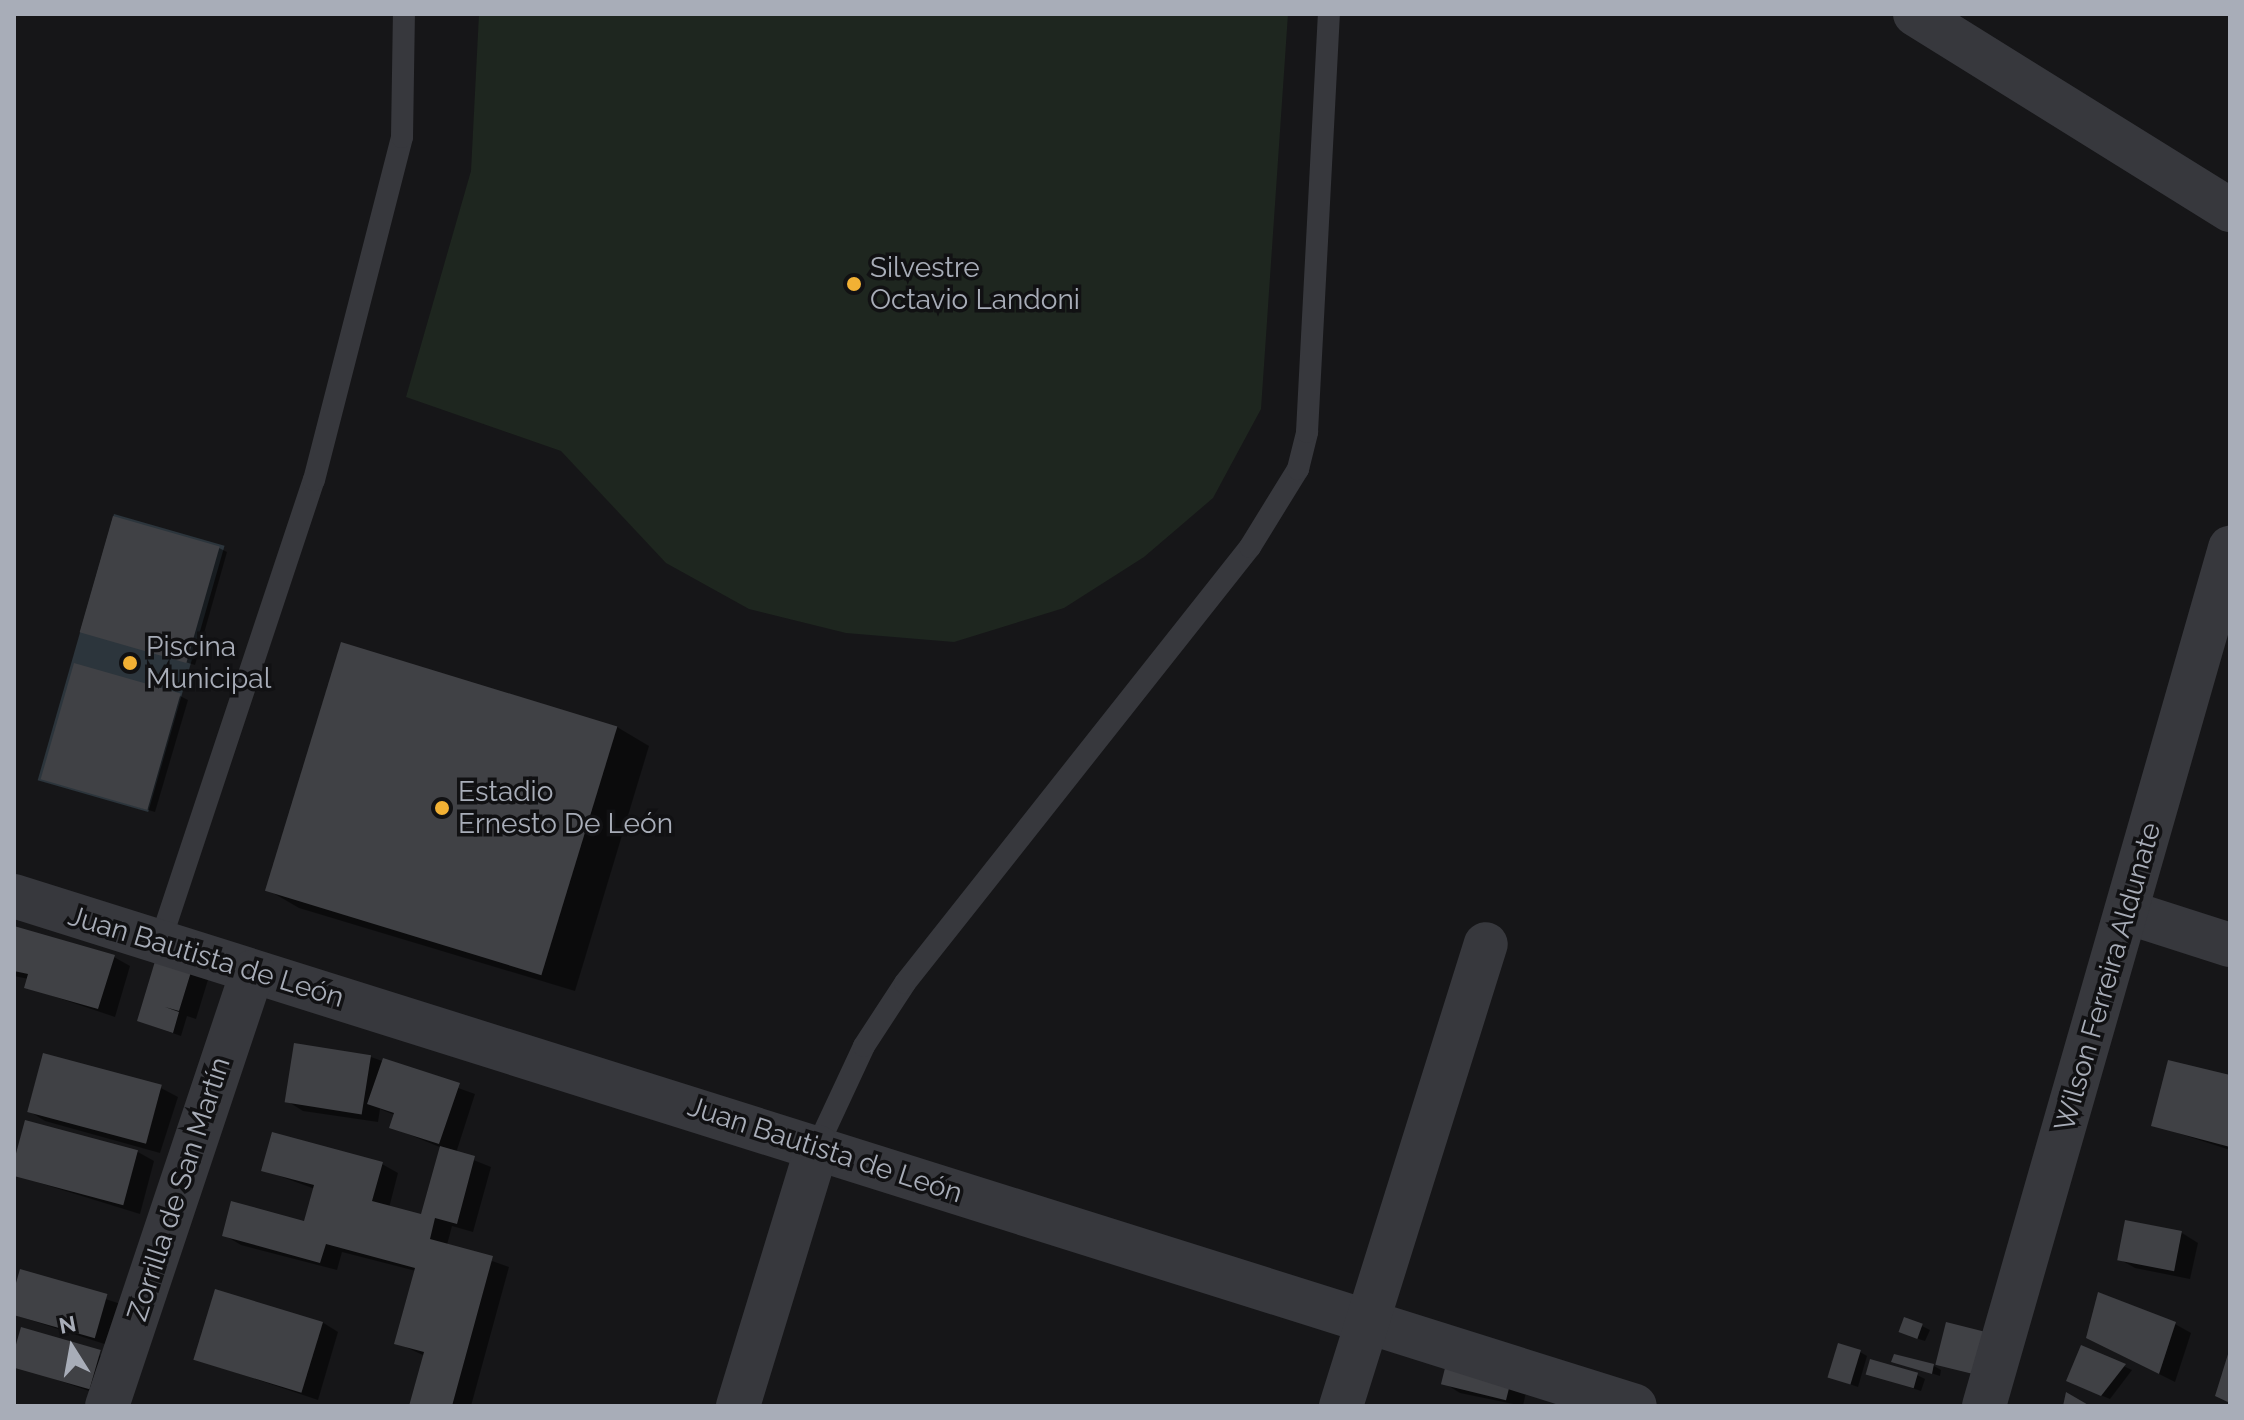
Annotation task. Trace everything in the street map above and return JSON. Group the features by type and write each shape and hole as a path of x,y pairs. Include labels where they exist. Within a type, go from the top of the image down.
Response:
{"street":[{"path":"1915,14 2230,210"},
{"name":"Wilson Ferreira Aldunate","path":"1984,1406 2230,548"},
{"name":"Juan Bautista de León","path":"14,896 1635,1406"},
{"path":"2127,912 2230,945"},
{"path":"1341,1406 1486,944"},
{"name":"Zorrilla de San Martín","path":"107,1406 252,972"},
{"path":"738,1406 817,1147"}],"lane":[{"path":"160,942 314,480 402,137 404,14"},
{"path":"817,1147 849,1074 905,983 1250,547 1298,469 1307,432 1329,14"}],"shaded area":[{"name":"Silvestre Octavio Landoni","path":"479,14 1288,14 1261,409 1213,498 1144,557 1064,608 954,642 846,633 749,609 666,563 561,451 406,397 471,171"},
{"name":"Piscina Municipal","path":"114,514 225,546 148,812 38,780"}],"building":[{"path":"113,516 220,547 186,663 80,632"},
{"name":"Estadio Ernesto De León","path":"341,642 617,726 541,975 265,891"},
{"path":"74,663 181,694 147,810 41,779"},
{"path":"14,926 115,955 98,1009 24,988 28,974 14,971"},
{"path":"159,948 195,959 179,1011 165,1007 179,1012 173,1033 137,1021"},
{"path":"294,1043 371,1055 362,1114 285,1102"},
{"path":"43,1053 162,1085 146,1144 27,1112"},
{"path":"383,1058 460,1083 439,1144 389,1128 394,1113 367,1104"},
{"path":"2168,1060 2230,1075 2230,1147 2151,1126"},
{"path":"25,1120 138,1150 123,1205 14,1176 14,1161"},
{"path":"272,1132 383,1162 372,1201 421,1214 440,1146 475,1156 457,1224 435,1218 430,1239 493,1256 452,1406 409,1406 424,1352 394,1344 415,1268 326,1244 320,1263 222,1236 231,1201 304,1221 314,1185 261,1171"},
{"path":"2125,1220 2182,1231 2174,1271 2117,1260"},
{"path":"20,1269 107,1294 95,1338 14,1315 14,1290"},
{"path":"215,1289 323,1322 301,1393 193,1360"},
{"path":"2098,1292 2176,1322 2159,1374 2086,1338"},
{"path":"1904,1317 1923,1324 1917,1339 1899,1332"},
{"path":"1946,1322 1985,1332 1974,1374 1935,1365"},
{"path":"21,1327 101,1350 89,1389 14,1368 14,1351"},
{"path":"1838,1343 1861,1350 1850,1384 1827,1377"},
{"path":"2081,1345 2126,1364 2101,1396 2066,1381"},
{"path":"2230,1352 2230,1403 2215,1396"},
{"path":"1894,1354 1934,1364 1932,1374 1891,1362"},
{"path":"1448,1356 1513,1372 1506,1400 1441,1384"},
{"path":"1870,1359 1918,1373 1914,1388 1866,1374"},
{"path":"2066,1392 2090,1406 2063,1406"}],"place":[{"name":"Silvestre Octavio Landoni","path":"854,284"},
{"name":"Piscina Municipal","path":"130,663"},
{"name":"Estadio Ernesto De León","path":"442,808"}]}
